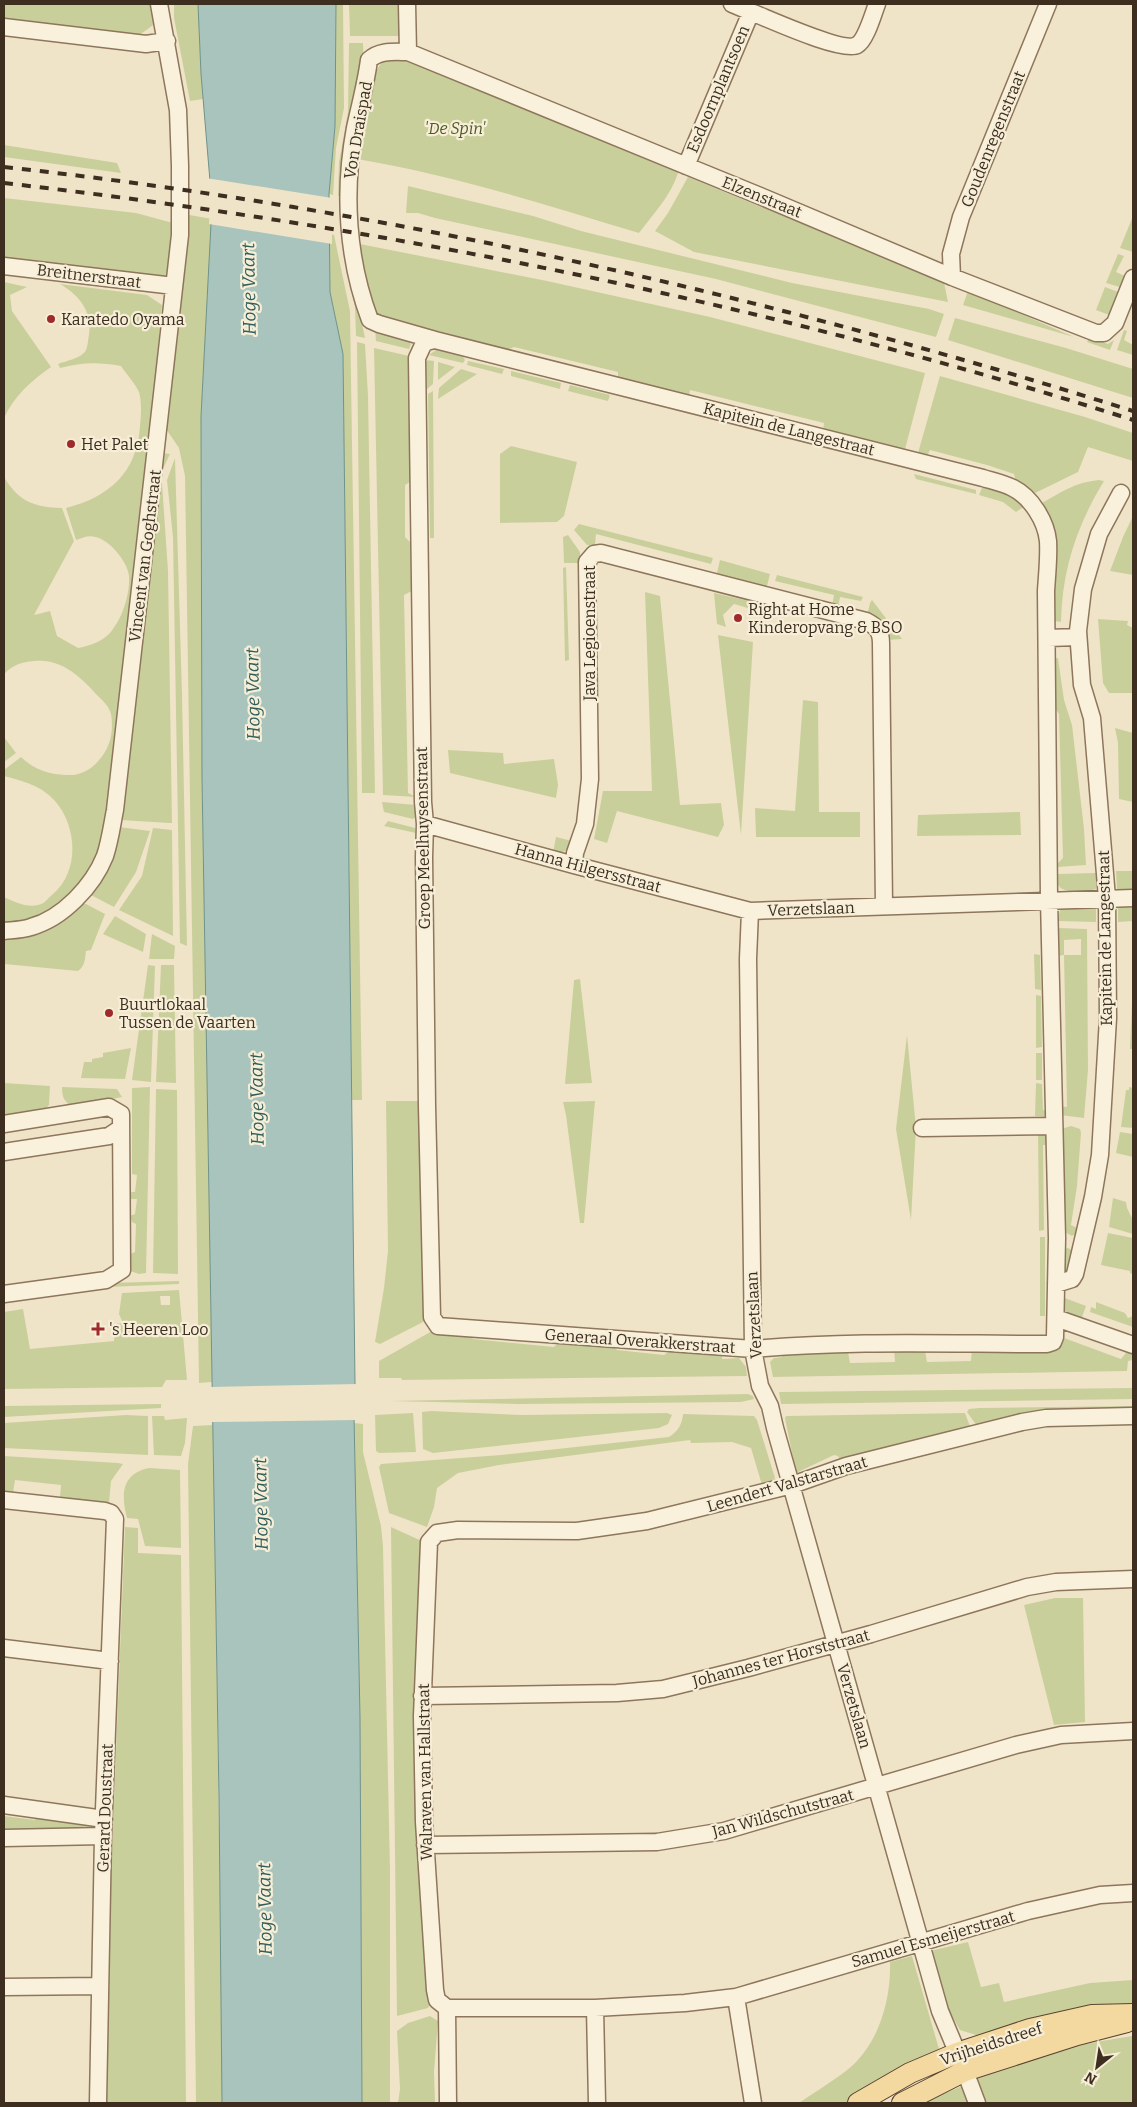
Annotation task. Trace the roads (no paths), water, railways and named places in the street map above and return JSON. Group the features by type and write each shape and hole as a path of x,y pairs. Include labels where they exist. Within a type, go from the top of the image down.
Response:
{"main road":[{"name":"Vrijheidsdreef","path":"858,2103 910,2073 956,2053 1030,2029 1092,2015 1133,2014"},
{"name":"Vrijheidsdreef","path":"902,2103 965,2071 1077,2035 1133,2021"}],"street":[{"name":"Vincent van Goghstraat","path":"4,931 32,927 59,913 90,883 105,855 115,810 180,235 178,110 159,4"},
{"path":"406,4 408,52"},
{"name":"Esdoornplantsoen","path":"732,4 822,40 849,47 856,46 862,41 877,4"},
{"name":"Goudenregenstraat","path":"952,276 951,254 960,218 1048,4"},
{"name":"Esdoornplantsoen","path":"686,166 751,12"},
{"path":"4,27 146,44 167,41"},
{"name":"Elzenstraat","path":"408,52 952,276 1096,333 1104,333 1114,324 1133,278"},
{"name":"Von Draispad","path":"408,52 382,53 369,60 367,81 355,127 348,173 347,195 351,243 370,320 435,340"},
{"name":"Breitnerstraat","path":"4,266 174,286"},
{"name":"Groep Meelhuysenstraat","path":"432,1316 426,1106 425,824 422,784 417,358 426,342 435,340"},
{"name":"Kapitein de Langestraat","path":"435,340 797,430 1012,488 1032,505 1048,540 1046,592 1050,899 1058,1238 1055,1325"},
{"name":"Kapitein de Langestraat","path":"1056,1284 1072,1279 1075,1274 1084,1239 1100,1155 1108,1018 1107,898 1092,718 1082,685 1078,637 1080,606 1090,562 1099,534 1120,493"},
{"name":"Java Legioenstraat","path":"574,866 585,824 590,779 587,562 594,554 601,553 866,621 878,628 881,634 884,906"},
{"path":"1048,638 1078,637"},
{"name":"Hanna Hilgersstraat","path":"425,824 574,866 750,911"},
{"name":"Verzetslaan","path":"977,2103 940,2011 770,1406 760,1386 753,1349 748,959 750,911 1050,899 1133,898"},
{"path":"4,1124 109,1107 121,1114 122,1270 106,1280 4,1294"},
{"path":"922,1128 1054,1126"},
{"path":"4,1152 109,1136 121,1128"},
{"path":"1058,1238 1084,1239"},
{"name":"Generaal Overakkerstraat","path":"432,1316 438,1326 753,1349 781,1346 1047,1344 1052,1342 1055,1325"},
{"path":"1055,1325 1133,1345"},
{"name":"Leendert Valstarstraat","path":"437,1533 458,1530 577,1530 638,1522 792,1486 846,1466 1022,1422 1046,1418 1133,1416"},
{"name":"Gerard Doustraat","path":"4,1500 105,1511 115,1519 103,1836 98,2103"},
{"name":"Walraven van Hallstraat","path":"437,1533 429,1542 422,1696 426,1845 436,1990 437,2000 447,2008"},
{"name":"Johannes ter Horststraat","path":"422,1696 617,1693 663,1689 871,1634 1027,1587 1056,1582 1133,1579"},
{"path":"4,1648 110,1661"},
{"name":"Jan Wildschutstraat","path":"426,1845 657,1842 724,1831 1016,1746 1061,1735 1133,1732"},
{"path":"4,1805 104,1819"},
{"path":"4,1838 103,1836"},
{"name":"Samuel Esmeijerstraat","path":"447,2008 595,2008 685,2003 736,1997 1028,1911 1100,1895 1133,1893"},
{"path":"4,1987 100,1986"},
{"path":"736,1997 753,2103"},
{"path":"447,2008 448,2103"},
{"path":"595,2008 597,2103"}],"water":[{"name":"Hoge Vaart","path":"198,4 336,4 335,126 329,194 330,292 343,354 354,1416 360,1718 362,2103 222,2103 219,1797 202,778 201,416 212,205 201,74"}],"railway":[{"path":"4,167 147,185 290,207 433,232 574,261 715,294 855,330 995,369 1133,411"},
{"path":"4,183 290,222 433,246 575,274 716,305 856,340 995,378 1133,420"}],"place":[{"name":"Karatedo Oyama","path":"51,319"},
{"name":"Het Palet","path":"71,444"},
{"name":"Right at Home Kinderopvang & BSO","path":"738,618"},
{"name":"Buurtlokaal Tussen de Vaarten","path":"109,1013"},
{"name":"'s Heeren Loo","path":"98,1329"}],"park label":[{"name":"'De Spin'","path":"455,128"}]}
